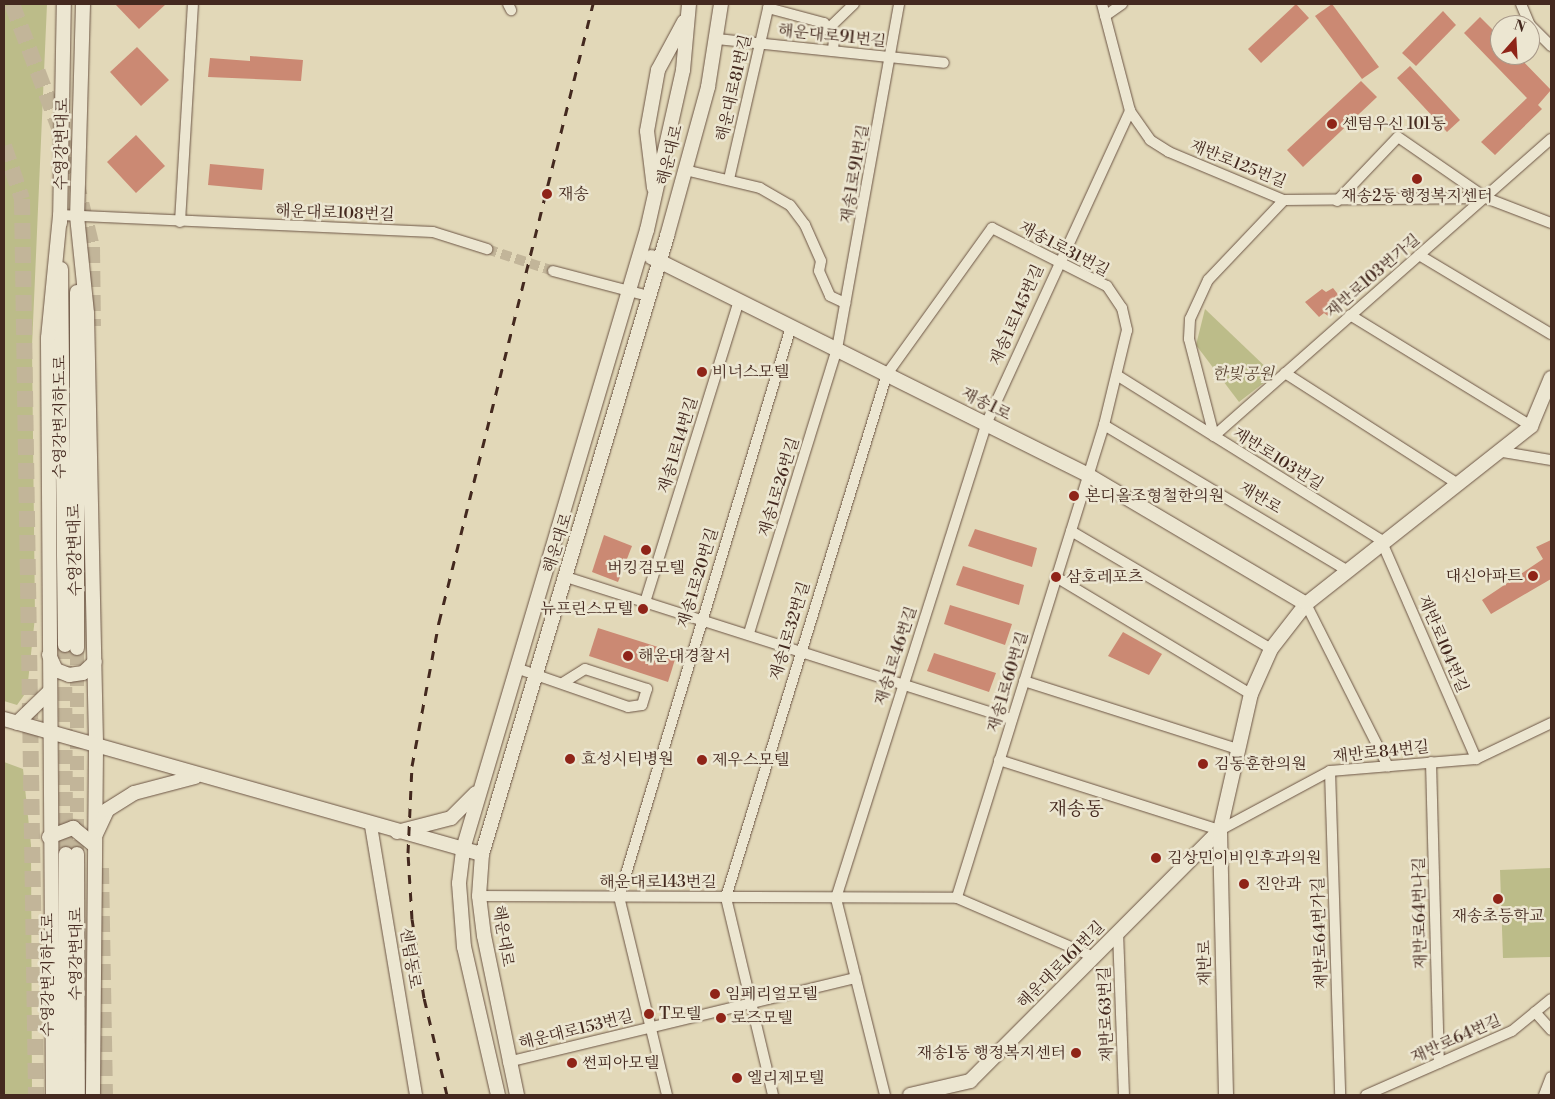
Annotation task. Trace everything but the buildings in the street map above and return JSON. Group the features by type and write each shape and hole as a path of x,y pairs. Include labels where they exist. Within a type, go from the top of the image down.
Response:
{"main road":[{"path":"60,215 64,4"},
{"name":"수영강변대로","path":"83,4 77,216 87,313 96,747 94,842 95,1095"},
{"name":"해운대로","path":"518,1095 508,1062 479,896 482,854 534,674 566,577 685,170 717,39 721,4"},
{"path":"655,198 647,130 650,113 658,70 688,11"},
{"name":"해운대로","path":"498,1095 464,947 459,883 463,849 476,792 519,669 541,597 554,534 655,198 683,70 688,11"},
{"name":"수영강변지하도로","path":"60,215 71,646 77,216"},
{"name":"수영강변대로","path":"53,1095 49,837 48,338 60,215"},
{"name":"재송1로","path":"640,253 659,260 1088,475 1306,604"},
{"name":"재반로","path":"1226,1095 1220,830 1251,694 1271,649 1306,604 1381,540 1503,452 1531,426 1551,378"},
{"path":"49,655 56,670 69,675 83,673 94,662"},
{"path":"10,721 49,692"},
{"path":"10,721 371,826 482,854"},
{"path":"49,837 73,828 87,835 94,842 107,810 134,794 198,776"},
{"path":"395,832 451,818 476,792"},
{"name":"해운대로161번길","path":"910,1095 970,1081 1220,830"},
{"name":"수영강변지하도로","path":"65,1095 71,854 78,1095"}],"street":[{"path":"180,222 193,4"},
{"path":"828,30 854,4"},
{"name":"재송1로91번길","path":"837,349 899,4"},
{"name":"재반로125번길","path":"1102,4 1130,111 1150,140 1169,152 1284,200 1337,201 1486,198 1551,223"},
{"path":"1105,16 1122,4"},
{"path":"1522,4 1530,25 1551,46"},
{"path":"768,6 801,15 828,30 834,37 833,52"},
{"name":"해운대로81번길","path":"729,179 768,6"},
{"name":"해운대로91번길","path":"717,39 944,63"},
{"name":"재송1로145번길","path":"986,424 1058,260 1130,111"},
{"path":"1337,201 1398,137 1486,198"},
{"name":"재반로103번가길","path":"1214,436 1551,139"},
{"path":"685,170 729,179 760,188 790,205 821,261 819,271 830,296 845,303"},
{"name":"재반로103번길","path":"1284,200 1208,280 1190,319 1189,339 1214,436 1381,540"},
{"name":"해운대로108번길","path":"60,215 180,222 433,232 487,249"},
{"name":"재송1로31번길","path":"886,374 992,228 1058,260 1107,286 1122,308 1127,330 1118,376 1088,475"},
{"path":"1419,255 1551,334"},
{"path":"553,271 648,296"},
{"name":"재송1로14번길","path":"646,599 739,300"},
{"path":"1350,316 1531,426"},
{"name":"재송1로20번길","path":"619,897 701,617 791,326"},
{"name":"재송1로26번길","path":"749,633 837,349"},
{"path":"1285,373 1458,484"},
{"name":"재송1로32번길","path":"726,897 800,649 886,374"},
{"path":"1118,376 1214,436"},
{"name":"재송1로46번길","path":"836,898 986,424"},
{"name":"재반로","path":"1104,426 1346,570"},
{"path":"1503,452 1549,460 1551,470"},
{"name":"재송1로60번길","path":"957,898 1088,475"},
{"path":"1071,531 1271,649"},
{"name":"재반로104번길","path":"1381,540 1476,759"},
{"path":"566,577 646,599 1012,719"},
{"path":"1056,577 1251,694"},
{"path":"1306,604 1388,766"},
{"path":"519,669 564,682 628,707 642,705 647,689 585,669 564,682"},
{"path":"1024,682 1237,749"},
{"name":"재반로84번길","path":"1220,830 1330,771 1476,759 1551,723"},
{"path":"999,760 1220,830"},
{"name":"재반로64번나길","path":"1431,762 1439,1063"},
{"name":"재반로64번가길","path":"1330,771 1340,1095"},
{"name":"센텀동로","path":"371,826 416,1095"},
{"name":"해운대로143번길","path":"479,896 957,898 1094,957"},
{"name":"해운대로153번길","path":"619,897 667,1095"},
{"path":"726,897 773,1095"},
{"path":"836,898 885,1095"},
{"name":"재반로63번길","path":"1118,932 1124,1095"},
{"name":"해운대로153번길","path":"508,1062 856,978"},
{"name":"재반로64번길","path":"1366,1095 1512,1031 1551,999"},
{"path":"1535,1012 1551,1030"},
{"path":"1544,1095 1551,1077"}],"green space":[{"path":"4,4 47,4 32,346 35,617 27,691 17,705 4,701"},
{"name":"한빛공원","path":"1205,309 1274,375 1239,402 1196,345"},
{"path":"4,762 23,769 31,845 32,1095 4,1095"},
{"path":"1551,868 1551,957 1503,958 1500,870"}],"tunnel":[{"path":"12,4 70,157 92,247 93,326"},
{"path":"4,146 22,199 36,1095"},
{"path":"487,249 553,271"},
{"path":"65,645 66,854"},
{"path":"77,648 77,854"},
{"path":"101,868 105,1095"}],"railway":[{"path":"447,1095 424,998 412,919 408,853 412,766 439,622 593,4"}],"place":[{"name":"센텀우신 101동","path":"1332,124"},
{"name":"재송2동 행정복지센터","path":"1417,179"},
{"name":"재송","path":"547,194"},
{"name":"비너스모텔","path":"702,372"},
{"name":"본디올조형철한의원","path":"1074,496"},
{"name":"버킹검모텔","path":"646,550"},
{"name":"대신아파트","path":"1533,576"},
{"name":"삼호레포츠","path":"1056,577"},
{"name":"뉴프린스모텔","path":"643,609"},
{"name":"해운대경찰서","path":"628,656"},
{"name":"효성시티병원","path":"570,759"},
{"name":"제우스모텔","path":"702,760"},
{"name":"김동훈한의원","path":"1203,764"},
{"name":"김상민이비인후과의원","path":"1156,858"},
{"name":"진안과","path":"1244,884"},
{"name":"재송초등학교","path":"1498,899"},
{"name":"임페리얼모텔","path":"715,994"},
{"name":"T모텔","path":"649,1014"},
{"name":"로즈모텔","path":"721,1018"},
{"name":"재송1동 행정복지센터","path":"1076,1053"},
{"name":"썬피아모텔","path":"572,1063"},
{"name":"엘리제모텔","path":"737,1078"}],"district":[{"name":"재송동","path":"1076,810"}]}
